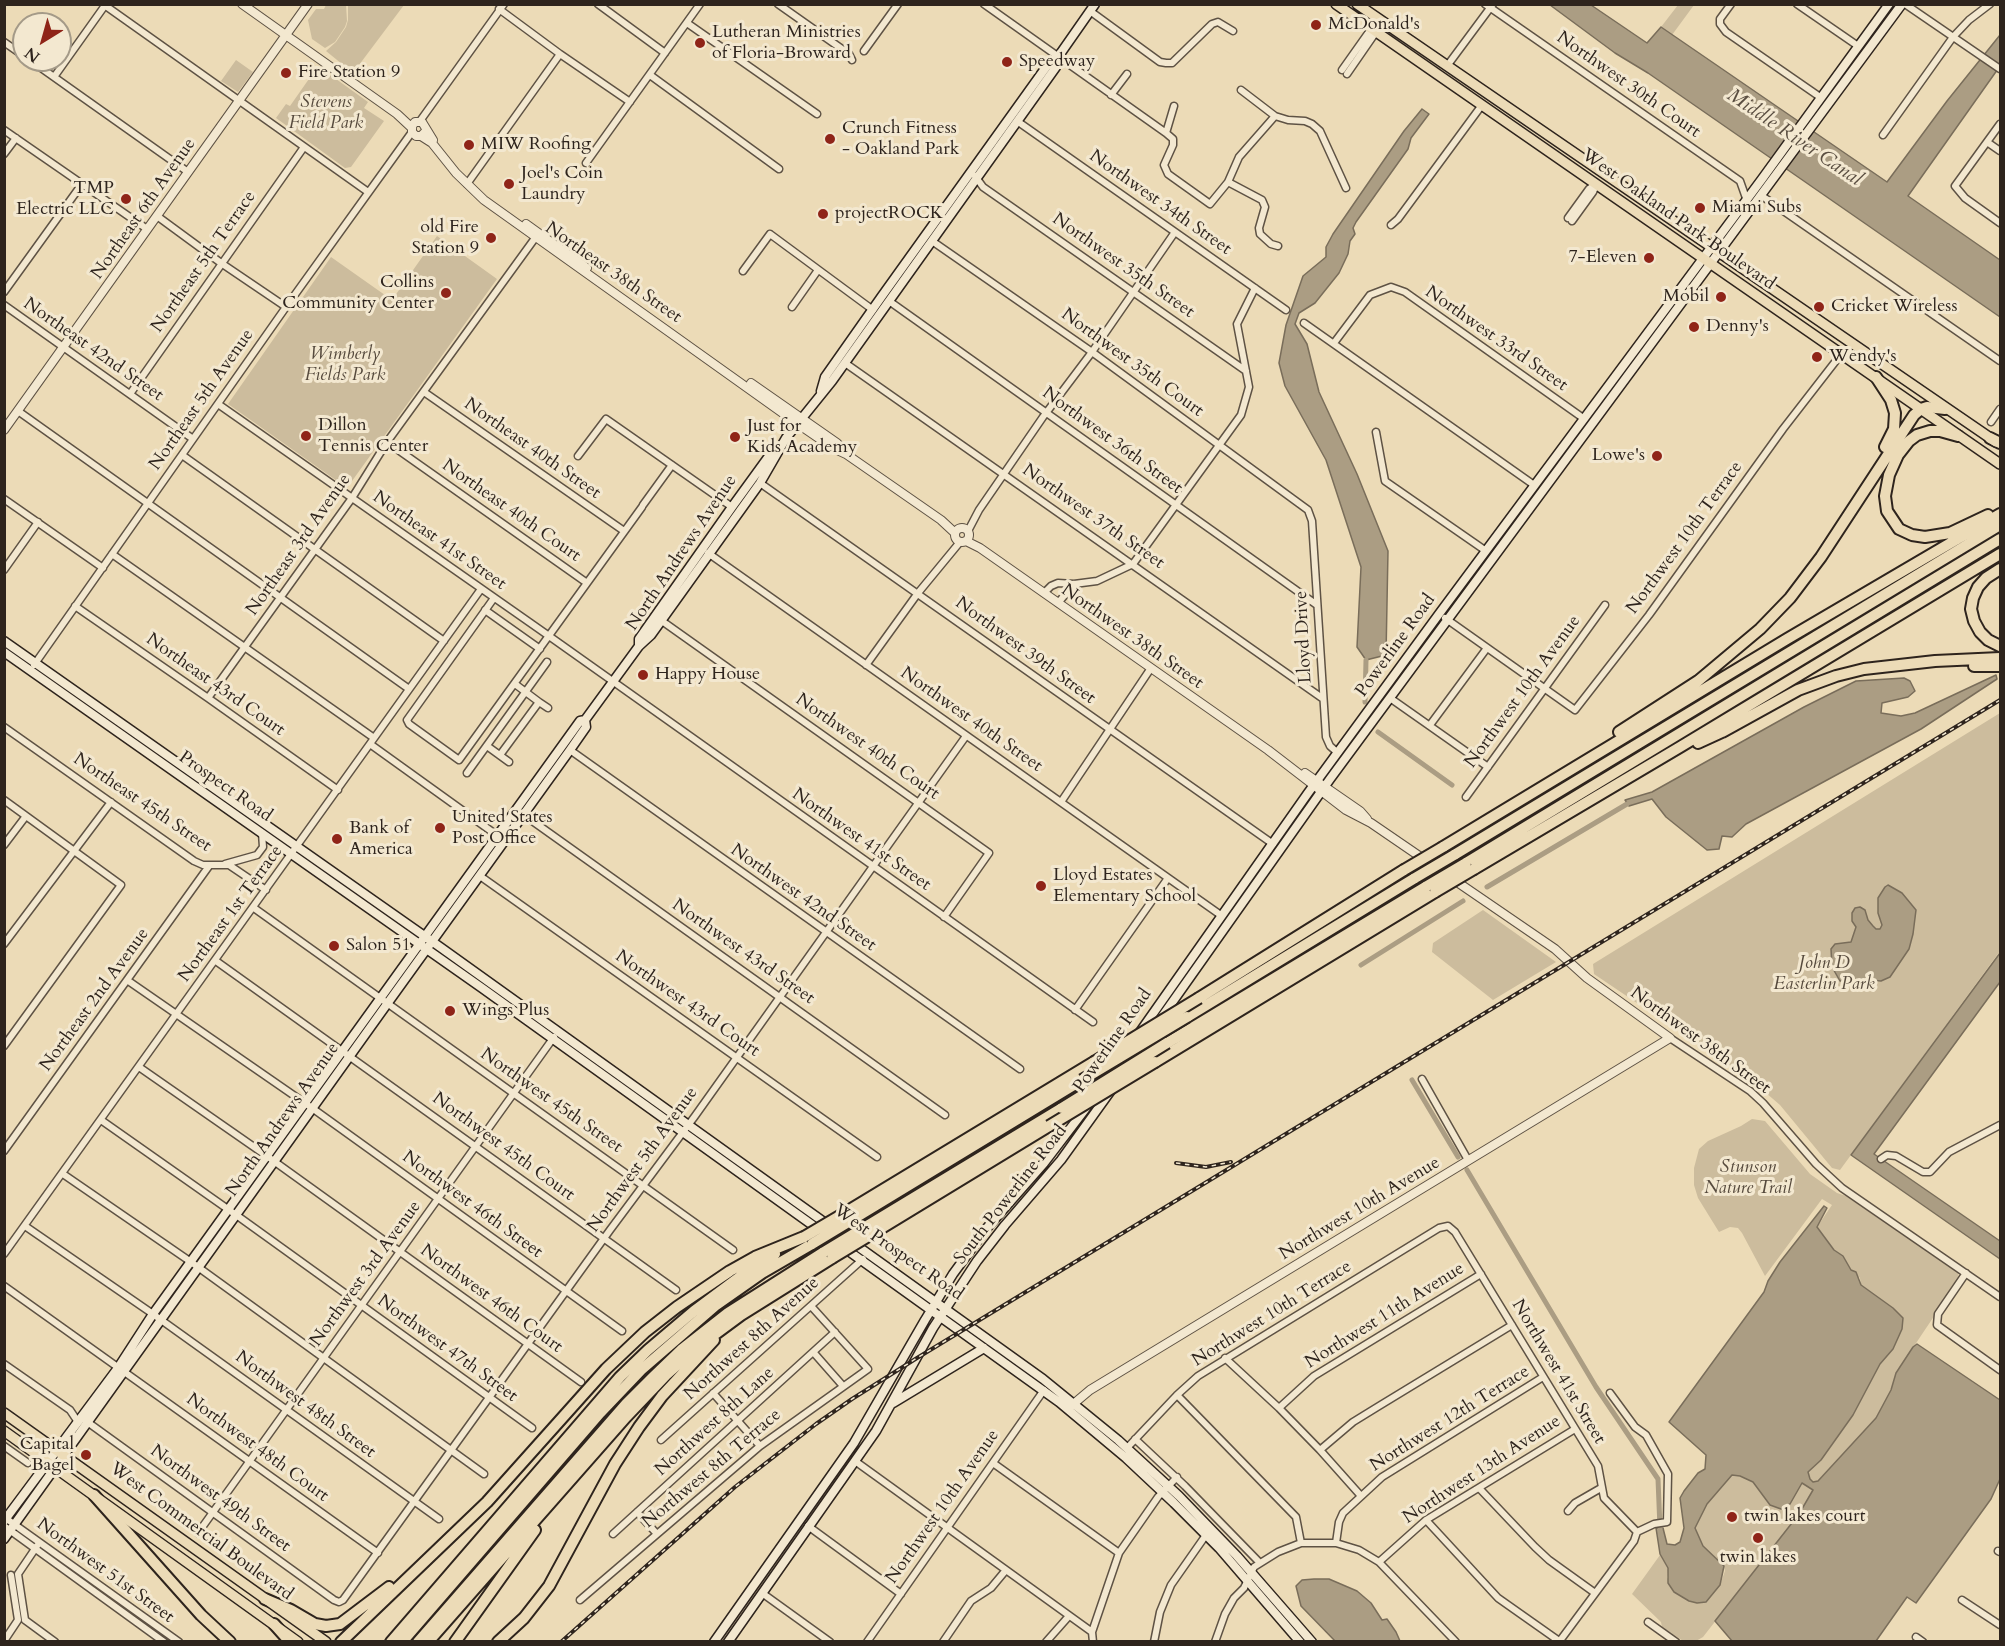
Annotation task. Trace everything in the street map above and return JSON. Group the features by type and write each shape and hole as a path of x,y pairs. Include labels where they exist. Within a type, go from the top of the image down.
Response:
{"highway":[{"path":"1862,492 1891,436 1895,420 1891,400 1876,377"},
{"path":"1587,760 1624,729 1698,681 1760,629 1809,573 1911,418 1927,407 1946,409"},
{"path":"1958,436 1940,431 1925,432 1913,438 1902,449 1893,465 1886,486 1886,502 1891,519 1899,529 1907,533 1929,537 1950,533 1976,520 2001,512"},
{"path":"847,1218 1404,870 2001,512"},
{"path":"391,1641 594,1406 634,1363 709,1299 758,1265 847,1218 1082,1080 2001,525"},
{"path":"1470,866 1757,686 2001,539"},
{"path":"866,1232 1167,1044 1470,866 1654,762 2001,554"},
{"path":"2001,569 1986,578 1978,587 1971,609 1975,626 1982,635 2001,646"},
{"path":"1757,686 1831,656"},
{"path":"1654,762 1722,732 1790,694 1854,671 1935,661 2001,658"},
{"path":"1893,666 2001,666"},
{"path":"1611,760 1678,704"},
{"path":"418,1641 626,1404 667,1363 728,1312 1049,1126 1431,889"},
{"path":"341,1641 487,1502 606,1369 650,1328 729,1271 755,1257 808,1240"},
{"path":"402,1641 607,1405 641,1370 715,1306 808,1240"},
{"path":"428,1641 652,1389 725,1326 828,1255"},
{"path":"498,1641 524,1617 549,1586 615,1464 639,1426 662,1396 702,1355 725,1326"},
{"path":"455,1641 562,1490"},
{"path":"94,1495 201,1615 231,1641"},
{"path":"266,1599 315,1624 326,1626 340,1624 416,1568"},
{"path":"274,1624 290,1641"}],"main road":[{"name":"West Oakland Park Boulevard","path":"1336,4 2001,464"},
{"name":"West Oakland Park Boulevard","path":"1357,4 1719,254 1997,442"},
{"name":"Powerline Road","path":"1207,954 1319,786 1338,753 1888,4"},
{"name":"Powerline Road","path":"1019,1191 1077,1120 1273,844 1390,698 1448,621 1904,4"},
{"name":"North Andrews Avenue","path":"639,646 639,639 760,483 776,453 845,363 932,241 1049,63 1058,57 1093,8"},
{"path":"1404,52 1410,50 1435,68 1447,66"},
{"name":"North Andrews Avenue","path":"820,394 825,377 887,290 1017,121 1056,67 1058,57"},
{"path":"1813,126 1821,106 1820,97"},
{"path":"1482,105 1490,103 1519,123 1524,120"},
{"path":"1761,179 1762,196"},
{"path":"1592,181 1612,180"},
{"path":"887,290 889,301"},
{"path":"873,310 873,324"},
{"path":"1842,353 1863,352"},
{"path":"1621,368 1620,376 1623,384"},
{"path":"1608,405 1613,378"},
{"name":"North Andrews Avenue","path":"426,943 498,836 580,721 585,720 639,646 662,621 732,507 769,456 776,453"},
{"path":"1545,491 1542,482 1546,468"},
{"path":"1531,509 1535,494 1534,485"},
{"name":"Prospect Road","path":"4,640 33,666 426,943"},
{"name":"Prospect Road","path":"4,652 33,666"},
{"name":"North Andrews Avenue","path":"4,1539 8,1523 52,1465 82,1420 161,1321 195,1265 383,1001 480,876 570,750 586,727 585,720"},
{"name":"Prospect Road","path":"164,758 262,833 295,851"},
{"path":"522,803 524,815"},
{"path":"1236,913 1234,906 1239,892"},
{"path":"1216,940 1222,926 1222,916"},
{"name":"West Prospect Road","path":"426,943 934,1305 941,1316 984,1348 1071,1406 1165,1489 1206,1535 1249,1577 1300,1641"},
{"name":"South Powerline Road","path":"728,1641 855,1461 892,1403 946,1308 999,1233 1068,1151 1207,954"},
{"path":"1068,1151 1069,1139 1077,1120"},
{"name":"West Prospect Road","path":"685,1128 863,1259 934,1305 946,1308 1127,1448 1312,1641"},
{"name":"South Powerline Road","path":"714,1641 861,1432 934,1305 979,1238 1019,1191"},
{"name":"North Andrews Avenue","path":"121,1370 153,1314 195,1265"},
{"path":"892,1403 984,1348"},
{"name":"West Commercial Boulevard","path":"4,1413 61,1451 326,1641"},
{"name":"West Commercial Boulevard","path":"4,1431 298,1641"},
{"path":"807,1511 808,1526"},
{"path":"799,1539 801,1520"},
{"path":"721,1632 728,1641"}],"street":[{"name":"Northeast 38th Street","path":"242,4 418,129 468,183 537,235 800,421"},
{"name":"Northeast 6th Avenue","path":"4,430 308,4"},
{"path":"598,4 665,53"},
{"path":"586,164 700,4"},
{"path":"778,4 849,54 852,60"},
{"path":"864,51 898,4"},
{"path":"984,4 1173,139 1173,145 1164,165 1168,174 1210,204 1228,182 1243,152 1275,116"},
{"path":"1731,4 1720,19 1725,32 1820,97"},
{"path":"1797,4 1858,46"},
{"path":"1904,4 2001,69"},
{"path":"1882,135 1953,37 1969,20 1990,4"},
{"path":"54,77 105,5 368,192"},
{"path":"1447,66 1489,6"},
{"name":"Northwest 30th Court","path":"1489,6 1740,181 1746,198"},
{"path":"502,7 560,54 630,102"},
{"name":"Northeast 5th Avenue","path":"33,666 368,192 401,146 418,129 502,7"},
{"path":"1093,8 1160,62 1172,63 1212,24 1218,22 1233,32"},
{"path":"687,23 817,114"},
{"path":"1345,72 1373,31"},
{"path":"468,183 560,54"},
{"path":"47,72 188,172"},
{"path":"1111,95 1127,74"},
{"path":"650,75 778,169"},
{"path":"1241,90 1275,116 1312,124 1320,131 1346,188"},
{"path":"1391,225 1398,219 1482,105"},
{"path":"1166,133 1174,106"},
{"name":"Northwest 34th Street","path":"1017,121 1286,310"},
{"path":"2001,124 1955,186 1965,198 2001,223"},
{"path":"4,130 147,229"},
{"path":"4,154 16,138"},
{"path":"1987,142 2001,151"},
{"name":"Northeast 5th Terrace","path":"130,394 304,147"},
{"name":"Northwest 35th Street","path":"971,179 1246,371"},
{"path":"1570,219 1593,192 1592,181"},
{"path":"1228,182 1262,200 1265,207 1259,228 1260,234 1271,244 1278,246"},
{"path":"4,292 82,184"},
{"path":"1762,196 2001,361"},
{"path":"157,216 286,307"},
{"path":"866,665 962,535 1046,412 1092,352 1175,232"},
{"path":"744,271 770,234 873,310"},
{"name":"Northeast 3rd Avenue","path":"208,698 352,498 387,442 537,235"},
{"name":"Northwest 35th Court","path":"932,241 1220,444 1308,510 1311,515"},
{"path":"792,307 818,270"},
{"name":"Northwest 33rd Street","path":"1334,343 1370,295 1391,287 1405,292 1583,418"},
{"path":"1044,594 1051,585 1097,581 1133,564 1241,415 1249,387 1238,324 1255,288"},
{"name":"Northwest 36th Street","path":"889,301 1317,604"},
{"name":"Northeast 42nd Street","path":"4,305 193,439"},
{"path":"1304,323 1534,485"},
{"name":"Northwest 10th Terrace","path":"1544,688 1575,710 1842,353"},
{"name":"Northwest 37th Street","path":"845,363 1322,698"},
{"name":"Northeast 40th Street","path":"424,392 624,531"},
{"name":"Northeast 41st Street","path":"218,404 612,682"},
{"path":"1991,422 2001,410"},
{"path":"18,411 409,689"},
{"path":"578,456 606,419 732,507"},
{"name":"Northwest 38th Street","path":"800,421 833,448 846,454 1268,750 1285,759 1346,810 1371,823 1555,950 1587,978 1670,1038 1750,1091 1816,1164 1842,1188 2001,1297"},
{"path":"1376,432 1384,481 1486,551"},
{"name":"Northeast 40th Court","path":"387,442 587,583"},
{"path":"182,455 444,641"},
{"path":"494,598 408,716 407,722 459,760 672,465"},
{"name":"Northwest 39th Street","path":"760,483 1273,844"},
{"path":"4,499 103,568"},
{"name":"Lloyd Drive","path":"1311,515 1322,698 1327,740 1338,753"},
{"path":"4,570 38,522"},
{"name":"Northwest 40th Street","path":"706,551 1222,916"},
{"path":"112,554 245,647 498,836"},
{"path":"1058,603 1074,584"},
{"name":"Northeast 1st Terrace","path":"4,1254 481,589"},
{"name":"Northwest 10th Avenue","path":"1466,796 1605,605"},
{"name":"Northeast 43rd Court","path":"75,606 338,790"},
{"path":"485,610 540,649"},
{"path":"1439,614 1544,688"},
{"name":"Northwest 40th Court","path":"662,621 990,853 944,917"},
{"path":"1430,725 1487,648"},
{"path":"467,773 547,662"},
{"path":"529,664 540,672"},
{"path":"1061,802 1151,668"},
{"name":"Northwest 41st Street","path":"612,682 1093,1023"},
{"path":"515,684 548,708"},
{"path":"1390,698 1488,767"},
{"path":"500,755 539,702"},
{"name":"Northeast 45th Street","path":"4,727 194,861 209,866 225,864 266,890"},
{"name":"Northwest 5th Avenue","path":"342,1601 966,736"},
{"path":"487,746 509,762"},
{"name":"Northwest 42nd Street","path":"570,750 1020,1069"},
{"path":"4,800 121,885 4,1046"},
{"path":"4,944 111,802"},
{"name":"Northwest 43rd Street","path":"524,815 945,1115"},
{"path":"4,845 26,816"},
{"path":"225,864 260,853 263,847 262,833"},
{"name":"Northeast 2nd Avenue","path":"4,1151 209,866"},
{"name":"Northwest 43rd Court","path":"480,876 877,1157"},
{"path":"1075,1010 1168,878"},
{"path":"254,908 383,1001"},
{"name":"Northwest 45th Court","path":"216,961 676,1290"},
{"name":"Northwest 46th Street","path":"127,980 309,1106 622,1331"},
{"name":"Northwest 45th Street","path":"383,1001 733,1250"},
{"name":"Northwest 3rd Avenue","path":"198,1533 556,1035"},
{"name":"Northwest 10th Avenue","path":"1071,1406 1090,1390 1670,1038"},
{"name":"Northwest 46th Court","path":"139,1067 581,1382"},
{"path":"1422,1079 1468,1160"},
{"name":"Northwest 47th Street","path":"101,1120 233,1212 532,1428"},
{"path":"1883,1160 1890,1155 1899,1157 1923,1172 1930,1172 1953,1150 2001,1125"},
{"path":"63,1174 195,1265 484,1474"},
{"name":"Northwest 48th Street","path":"25,1226 153,1314 439,1519"},
{"name":"Northwest 10th Terrace","path":"1127,1448 1197,1377 1439,1228 1448,1226"},
{"name":"Northwest 41st Street","path":"1448,1226 1455,1232 1598,1466 1604,1498 1637,1532"},
{"name":"Northwest 8th Avenue","path":"661,1440 863,1259"},
{"path":"1966,1273 1936,1321 1941,1328 2001,1370"},
{"name":"Northwest 11th Avenue","path":"1279,1408 1314,1376 1481,1274"},
{"name":"Northwest 48th Court","path":"4,1286 378,1553"},
{"path":"811,1306 835,1332"},
{"path":"1320,1450 1353,1422 1512,1325"},
{"name":"Northwest 8th Lane","path":"613,1534 835,1332"},
{"name":"Northwest 8th Terrace","path":"580,1600 760,1446 868,1369 835,1332"},
{"path":"814,1353 843,1386"},
{"path":"1225,1358 1279,1408 1361,1496"},
{"name":"Northwest 49th Street","path":"4,1364 326,1594 337,1601 342,1601"},
{"name":"Northwest 12th Terrace","path":"1336,1543 1338,1522 1343,1513 1397,1466 1543,1377"},
{"name":"Northwest 10th Avenue","path":"867,1641 1044,1390"},
{"path":"1426,1520 1498,1598 1559,1641 1634,1541 1637,1532 1654,1524 1667,1522 1668,1474 1646,1435 1635,1427 1610,1393"},
{"path":"714,1394 760,1446"},
{"path":"1177,1395 1296,1517 1301,1543"},
{"name":"Northwest 13th Avenue","path":"1379,1562 1426,1520 1575,1429"},
{"path":"1135,1439 1177,1477 1260,1563"},
{"path":"4,1446 28,1463"},
{"path":"855,1461 1092,1632"},
{"path":"993,1463 1119,1553"},
{"path":"1093,1641 1092,1632 1119,1553 1165,1489 1177,1477"},
{"path":"1479,1488 1535,1547 1595,1593"},
{"path":"1568,1511 1575,1503 1601,1488"},
{"path":"637,1512 657,1534"},
{"name":"Northwest 51st Street","path":"8,1523 164,1641"},
{"path":"808,1526 901,1594"},
{"path":"1154,1641 1160,1612 1171,1585 1206,1535"},
{"path":"1215,1641 1225,1614 1254,1567 1278,1552 1301,1543 1336,1543 1359,1550 1379,1562 1456,1641"},
{"path":"4,1641 22,1620 15,1574 37,1545"},
{"name":"Northwest 51st Street","path":"37,1545 179,1641"},
{"path":"4,1570 15,1574"},
{"path":"943,1641 971,1601 991,1588 1006,1570"},
{"path":"762,1593 830,1641"},
{"path":"1962,1600 1998,1623 2001,1613"},
{"path":"1046,1641 1069,1616"},
{"path":"22,1620 56,1641"},
{"path":"1648,1622 1676,1641"},
{"path":"1916,1636 1923,1641"}],"green space":[{"path":"326,5 346,5 347,21 335,42 325,48 312,39 308,20 316,9 324,9"},
{"path":"348,5 404,5 353,73 326,51 336,42 346,27"},
{"path":"1678,5 1694,5 1672,35 1661,27"},
{"path":"236,60 253,72 238,92 221,81"},
{"name":"Stevens Field Park","path":"318,66 368,102 364,108 384,121 351,167 345,168 276,118 286,104 290,106"},
{"name":"Wimberly Fields Park","path":"437,236 497,279 347,488 228,404 331,257 392,300"},
{"name":"John D Easterlin Park","path":"2000,713 2000,951 1840,1170 1832,1168 1780,1105 1751,1080 1594,974 1593,964"},
{"path":"1483,910 1556,962 1493,1000 1432,952 1433,943"},
{"name":"Stunson Nature Trail","path":"1752,1119 1765,1121 1810,1174 1958,1272 1959,1279 1896,1373 1891,1390 1876,1418 1821,1477 1799,1514 1703,1637 1696,1641 1683,1641 1662,1627 1661,1622 1632,1594 1660,1555 1668,1568 1667,1578 1706,1602 1720,1585 1725,1571 1724,1566 1703,1546 1695,1528 1707,1504 1732,1475 1753,1482 1770,1505 1821,1460 1853,1415 1880,1364 1893,1349 1875,1297 1861,1285 1860,1278 1851,1270 1843,1256 1834,1250 1817,1227 1832,1205 1822,1199 1765,1276 1738,1228 1730,1227 1719,1232 1698,1198 1694,1185 1694,1168 1699,1149 1708,1141"}],"water":[{"name":"Middle River Canal","path":"1550,5 1591,5 1647,43 1661,27 1887,182 2000,35 2000,66 1908,196 2000,260 2000,317 1648,73 1615,53"},
{"path":"1422,109 1429,114 1411,138 1408,149 1356,222 1353,228 1355,234 1350,241 1348,254 1339,273 1315,303 1299,313 1295,324 1307,344 1319,392 1357,474 1388,551 1386,655 1366,660 1357,647 1361,567 1326,460 1285,386 1279,363 1286,325 1303,276 1326,257 1326,247 1333,234 1404,131"},
{"path":"1996,675 1997,679 1921,729 1746,824 1732,837 1722,836 1719,849 1707,850 1666,817 1652,799 1629,806 1625,800 1652,792 1804,707 1856,681 1904,678 1910,681 1915,691 1908,697 1882,703 1881,713 1901,716 1915,713"},
{"path":"1888,885 1902,893 1916,910 1909,949 1890,977 1881,981 1861,979 1840,981 1832,967 1831,949 1835,944 1851,942 1856,927 1852,921 1855,908 1860,907 1865,910 1868,920 1876,929 1880,929 1882,925 1878,913 1878,898"},
{"path":"2000,953 2000,982 1874,1154 2000,1241 2000,1259 1851,1155"},
{"path":"1824,1206 1827,1208 1817,1227 1834,1250 1843,1256 1851,1270 1856,1272 1861,1285 1903,1318 1902,1329 1893,1349 1880,1364 1853,1415 1821,1460 1808,1472 1810,1479 1813,1482 1818,1481 1876,1418 1891,1390 1896,1373 1917,1344 2000,1400 2000,1479 1991,1499 1916,1603 1907,1597 1876,1641 1732,1641 1715,1621 1799,1514 1813,1490 1802,1483 1790,1504 1781,1509 1770,1505 1753,1482 1732,1475 1707,1504 1695,1528 1703,1546 1724,1566 1720,1585 1706,1602 1689,1601 1674,1592 1668,1583 1668,1568 1660,1554 1656,1528 1663,1528 1667,1544 1675,1545 1680,1542 1684,1528 1680,1498 1698,1473 1705,1469 1706,1455 1669,1422 1764,1292 1780,1262"},
{"path":"1329,1579 1357,1591 1371,1603 1382,1620 1387,1619 1400,1641 1335,1641 1301,1606 1296,1586 1302,1580"}],"waterway":[{"path":"1365,702 1366,660"},
{"path":"1378,732 1452,785"},
{"path":"1487,887 1627,804"},
{"path":"1361,965 1463,901"},
{"path":"1412,1080 1458,1157"},
{"path":"1467,1170 1596,1387 1658,1479 1660,1528"}],"railway":[{"path":"561,1642 735,1487 852,1399 2000,700"},
{"path":"1176,1163 1206,1167 1231,1162"}],"place":[{"name":"McDonald's","path":"1316,25"},
{"name":"Lutheran Ministries of Floria-Broward","path":"700,43"},
{"name":"Speedway","path":"1007,62"},
{"name":"Fire Station 9","path":"286,73"},
{"name":"Crunch Fitness - Oakland Park","path":"830,139"},
{"name":"MIW Roofing","path":"469,145"},
{"name":"Joel's Coin Laundry","path":"509,184"},
{"name":"TMP Electric LLC","path":"126,199"},
{"name":"Miami Subs","path":"1700,208"},
{"name":"projectROCK","path":"823,214"},
{"name":"old Fire Station 9","path":"491,238"},
{"name":"7-Eleven","path":"1649,258"},
{"name":"Collins Community Center","path":"446,293"},
{"name":"Mobil","path":"1721,297"},
{"name":"Cricket Wireless","path":"1819,307"},
{"name":"Denny's","path":"1694,327"},
{"name":"Wendy's","path":"1817,357"},
{"name":"Dillon Tennis Center","path":"306,436"},
{"name":"Just for Kids Academy","path":"735,437"},
{"name":"Lowe's","path":"1657,456"},
{"name":"Happy House","path":"643,675"},
{"name":"United States Post Office","path":"440,828"},
{"name":"Bank of America","path":"337,839"},
{"name":"Lloyd Estates Elementary School","path":"1041,886"},
{"name":"Salon 51","path":"334,946"},
{"name":"Wings Plus","path":"450,1011"},
{"name":"Capital Bagel","path":"86,1455"},
{"name":"twin lakes court","path":"1732,1517"},
{"name":"twin lakes","path":"1758,1538"}]}
